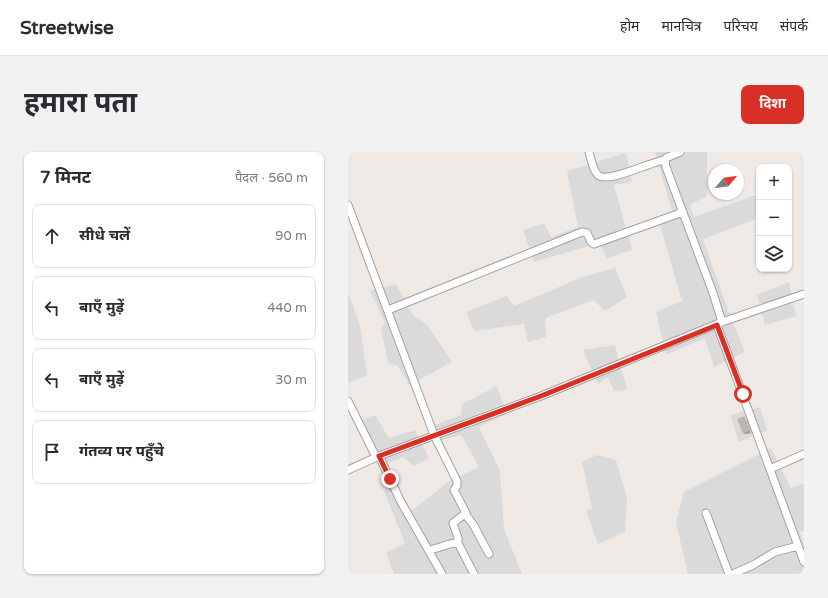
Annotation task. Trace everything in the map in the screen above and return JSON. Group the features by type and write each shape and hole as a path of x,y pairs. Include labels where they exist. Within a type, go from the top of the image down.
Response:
{"street":[{"path":"589,152 595,172 602,178 615,176 665,160 668,157 680,152"},
{"path":"665,160 666,167 682,212 713,293 719,324 804,562"},
{"path":"349,208 434,435 457,481 457,486 454,490 465,510 465,514 473,524 489,554"},
{"path":"388,310 582,232 587,233 591,242 594,244 682,212"},
{"path":"348,470 378,456 541,396 719,324 804,294"},
{"path":"348,401 401,502 442,574"},
{"path":"770,469 804,454"},
{"path":"706,513 729,574"},
{"path":"465,514 453,524 458,538 458,543 474,574"},
{"path":"429,550 458,543"},
{"path":"733,574 753,566 775,552 798,546"}],"shaded area":[{"path":"655,152 707,152 707,196 690,205 694,217 756,195 756,219 703,239 745,352 714,367 705,338 666,355 656,312 682,301 658,218 672,211"},
{"path":"626,153 632,182 614,185 632,250 607,258 599,243 534,262 523,230 544,223 551,237 578,227 567,171"},
{"path":"615,268 627,297 605,311 594,300 545,318 546,337 528,342 524,324 474,331 466,312 507,296 514,306 585,276"},
{"path":"789,282 796,316 765,325 757,295"},
{"path":"396,284 414,316 427,325 452,362 409,385 398,366 388,363 381,329 385,323 370,291"},
{"path":"348,293 360,325 367,375 348,383"},
{"path":"615,345 627,390 614,391 608,377 598,384 583,350"},
{"path":"497,386 507,414 479,427 500,471 504,529 522,574 394,574 386,553 405,543 384,491 397,484 409,510 414,509 448,482 479,467 461,435 432,443 429,427 461,415 462,404"},
{"path":"760,407 767,430 739,442 730,415"},
{"path":"375,415 389,438 415,430 429,458 414,466 403,457 381,466 356,422"},
{"path":"771,448 791,488 804,483 804,531 800,532 804,544 804,574 688,574 676,522 684,492"},
{"path":"597,455 616,460 627,498 625,532 598,544 586,511 592,508 582,462"}],"building":[{"path":"744,417 749,430 743,432 738,419"}],"route":[{"path":"390,479 379,456 541,396 717,325 743,394"}]}
